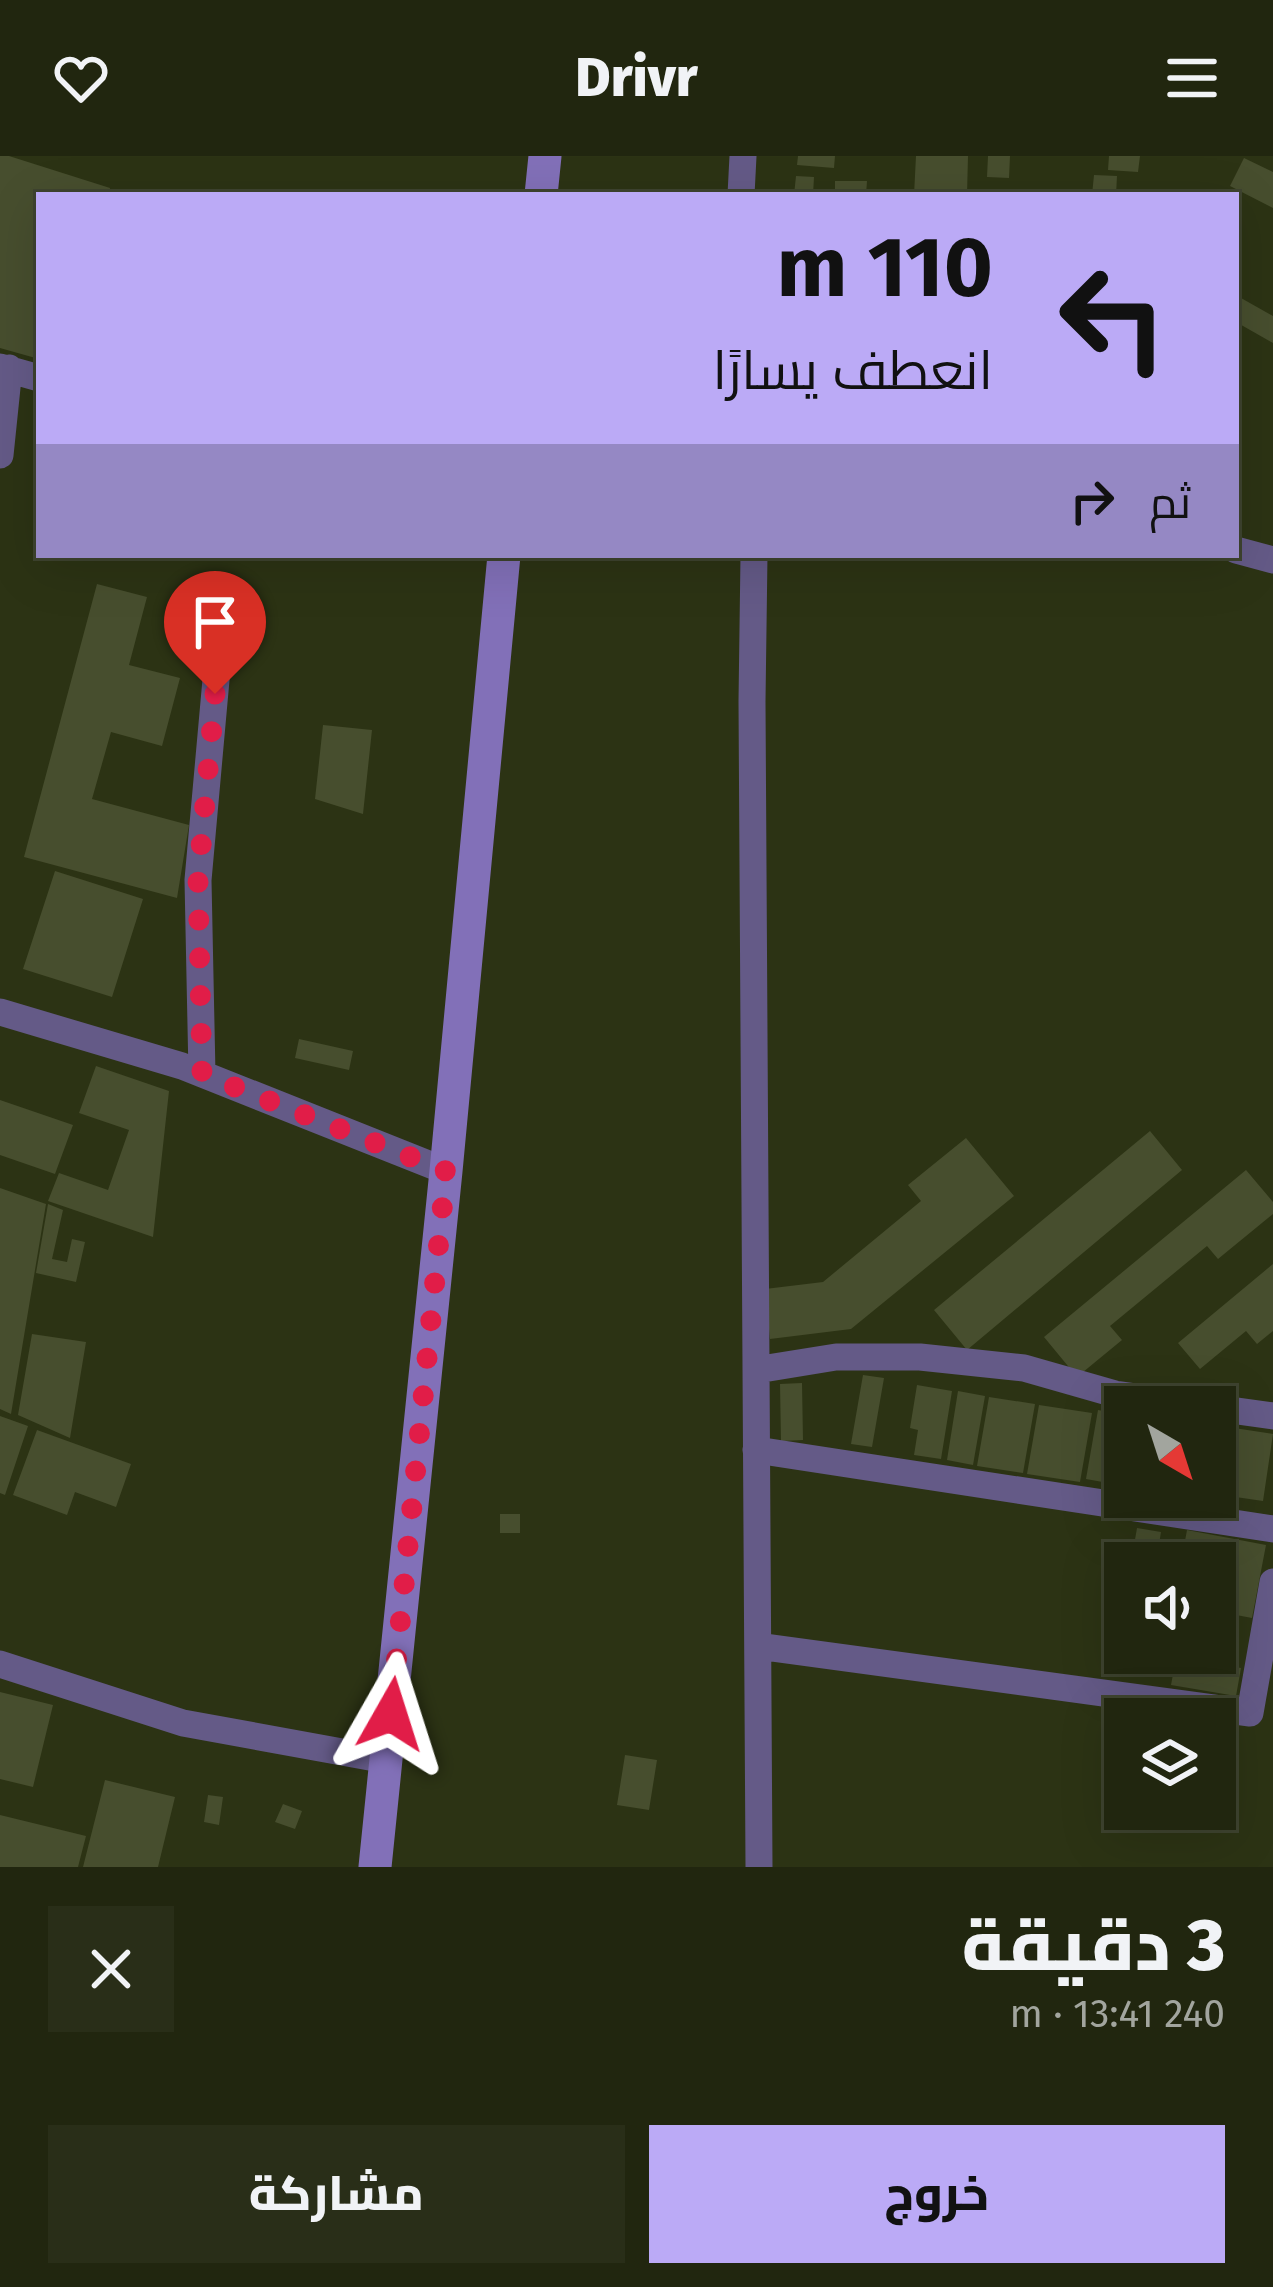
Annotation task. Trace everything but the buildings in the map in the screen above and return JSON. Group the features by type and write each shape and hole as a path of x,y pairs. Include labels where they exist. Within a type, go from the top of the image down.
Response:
{"main road":[{"path":"541,192 545,156"},
{"path":"375,1867 504,558"}],"street":[{"path":"741,192 743,156"},
{"path":"0,455 4,368 36,378"},
{"path":"1239,551 1273,560"},
{"path":"754,558 758,1867"},
{"path":"202,1074 198,880 223,602"},
{"path":"0,1012 202,1074 446,1171"},
{"path":"756,1370 836,1357 920,1357 1024,1368 1115,1394 1273,1416"},
{"path":"756,1450 1273,1529"},
{"path":"758,1646 1250,1713 1273,1582"},
{"path":"0,1664 183,1723 386,1760"}],"route":[{"path":"215,694 198,880 202,1074 446,1171 391,1714"}]}
